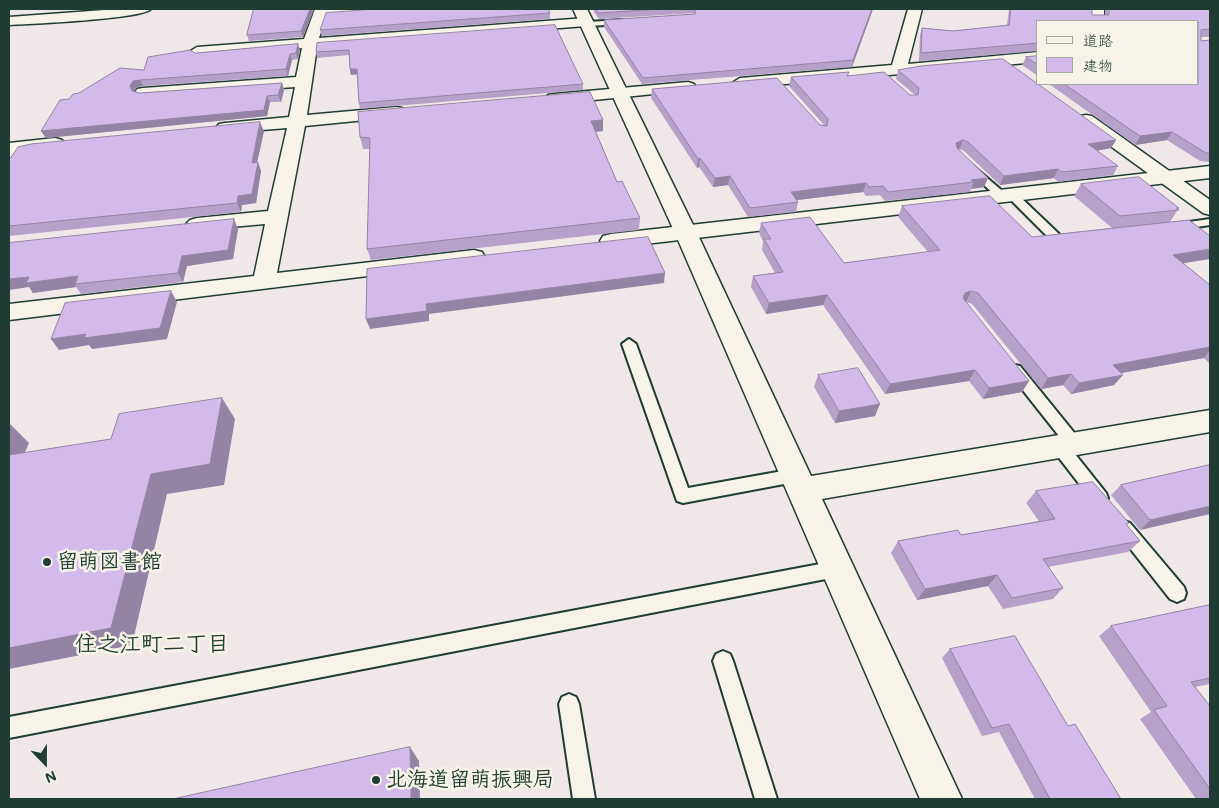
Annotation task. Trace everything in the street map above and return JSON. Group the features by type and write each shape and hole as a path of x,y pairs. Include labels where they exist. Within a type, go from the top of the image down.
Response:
{"street":[{"path":"9,21 110,14 144,9"},
{"path":"264,281 297,121 310,44 321,11 377,9"},
{"path":"888,73 914,9"},
{"path":"197,52 310,44 585,19 686,233 941,799"},
{"path":"728,84 780,84 1036,57"},
{"path":"1002,60 1025,76"},
{"path":"143,93 304,81"},
{"path":"542,100 708,86"},
{"path":"1072,110 1210,210"},
{"path":"209,129 414,111"},
{"path":"9,153 12,148 71,142"},
{"path":"588,244 1210,172"},
{"path":"172,227 278,216"},
{"path":"9,312 499,254"},
{"path":"797,483 1066,445 1210,421"}],"lane":[{"path":"585,19 634,20"},
{"path":"966,161 1058,240 1087,237"},
{"path":"1163,228 1210,222"},
{"path":"629,344 683,496 797,483"},
{"path":"1008,361 1112,512 1177,593"},
{"path":"9,728 836,569"},
{"path":"723,661 766,799"},
{"path":"569,704 584,799"}],"building":[{"path":"254,9 310,9 301,31 247,35"},
{"path":"376,9 548,9 550,13 320,30 326,13"},
{"path":"596,9 662,9 599,13"},
{"path":"695,9 872,9 853,60 643,78 604,20 695,14"},
{"path":"1011,9 1092,9 1092,15 1109,15 1109,9 1210,9 1210,29 1201,30 1201,41 1210,40 1210,153 1206,153 1172,132 1140,136 1065,85 1199,85 1199,20 1036,20 1036,43 921,53 922,28 953,31 1009,25"},
{"path":"555,25 583,84 359,103 357,69 350,69 349,50 316,52 317,43"},
{"path":"298,44 296,53 290,54 286,69 140,80 133,81 130,86 132,91 140,93 282,83 278,95 267,96 264,110 41,131 60,100 69,99 73,94 79,93 120,68 144,70 148,57 190,50 195,53"},
{"path":"1036,56 1036,64 1026,57"},
{"path":"1003,59 1036,83 1036,85 1039,85 1116,140 1088,144 1118,166 1062,172 1058,169 1004,176 968,142 963,140 956,143 957,148 988,178 971,180 974,182 888,192 883,186 869,187 866,183 791,192 798,202 750,208 730,176 715,178 700,158 698,159 652,89 777,78 820,125 827,126 828,119 791,77 849,72 847,76 884,72 910,95 918,95 919,88 898,70 921,66"},
{"path":"590,92 603,120 591,121 617,182 622,181 640,218 367,249 370,138 360,137 358,112"},
{"path":"260,122 252,163 258,162 252,194 238,196 237,203 9,226 9,160 18,147 31,144"},
{"path":"1139,177 1179,208 1176,208 1179,210 1120,216 1081,184"},
{"path":"990,196 1032,237 1189,220 1210,236 1210,249 1173,255 1210,285 1210,347 1113,365 1123,375 1079,383 1071,374 1048,378 978,293 971,291 965,293 963,298 1029,381 989,388 975,370 890,384 827,295 769,303 753,276 783,272 764,239 771,239 761,223 810,217 844,263 940,250 902,206"},
{"path":"234,219 228,250 182,256 178,273 75,284 78,276 26,283 29,277 9,279 9,243"},
{"path":"648,237 665,273 426,304 427,311 366,319 367,269"},
{"path":"171,291 160,328 84,338 86,334 51,339 65,303"},
{"path":"858,368 880,404 839,411 818,375"},
{"path":"222,398 210,464 151,474 111,628 9,648 9,455 111,439 119,414"},
{"path":"1210,465 1210,506 1150,520 1121,485"},
{"path":"1093,482 1129,523 1126,524 1140,541 1043,559 1063,588 1012,598 997,575 925,589 898,541 958,530 961,535 1055,519 1036,491"},
{"path":"1210,605 1210,678 1191,682 1210,706 1210,789 1154,710 1167,706 1111,626"},
{"path":"1015,636 1068,726 1075,724 1121,799 1050,799 1009,724 992,728 950,649"},
{"path":"410,747 411,799 173,799"}],"place":[{"name":"留萌図書館","path":"47,562"},
{"name":"北海道留萌振興局","path":"376,780"}],"district":[{"name":"住之江町二丁目","path":"152,644"}]}
